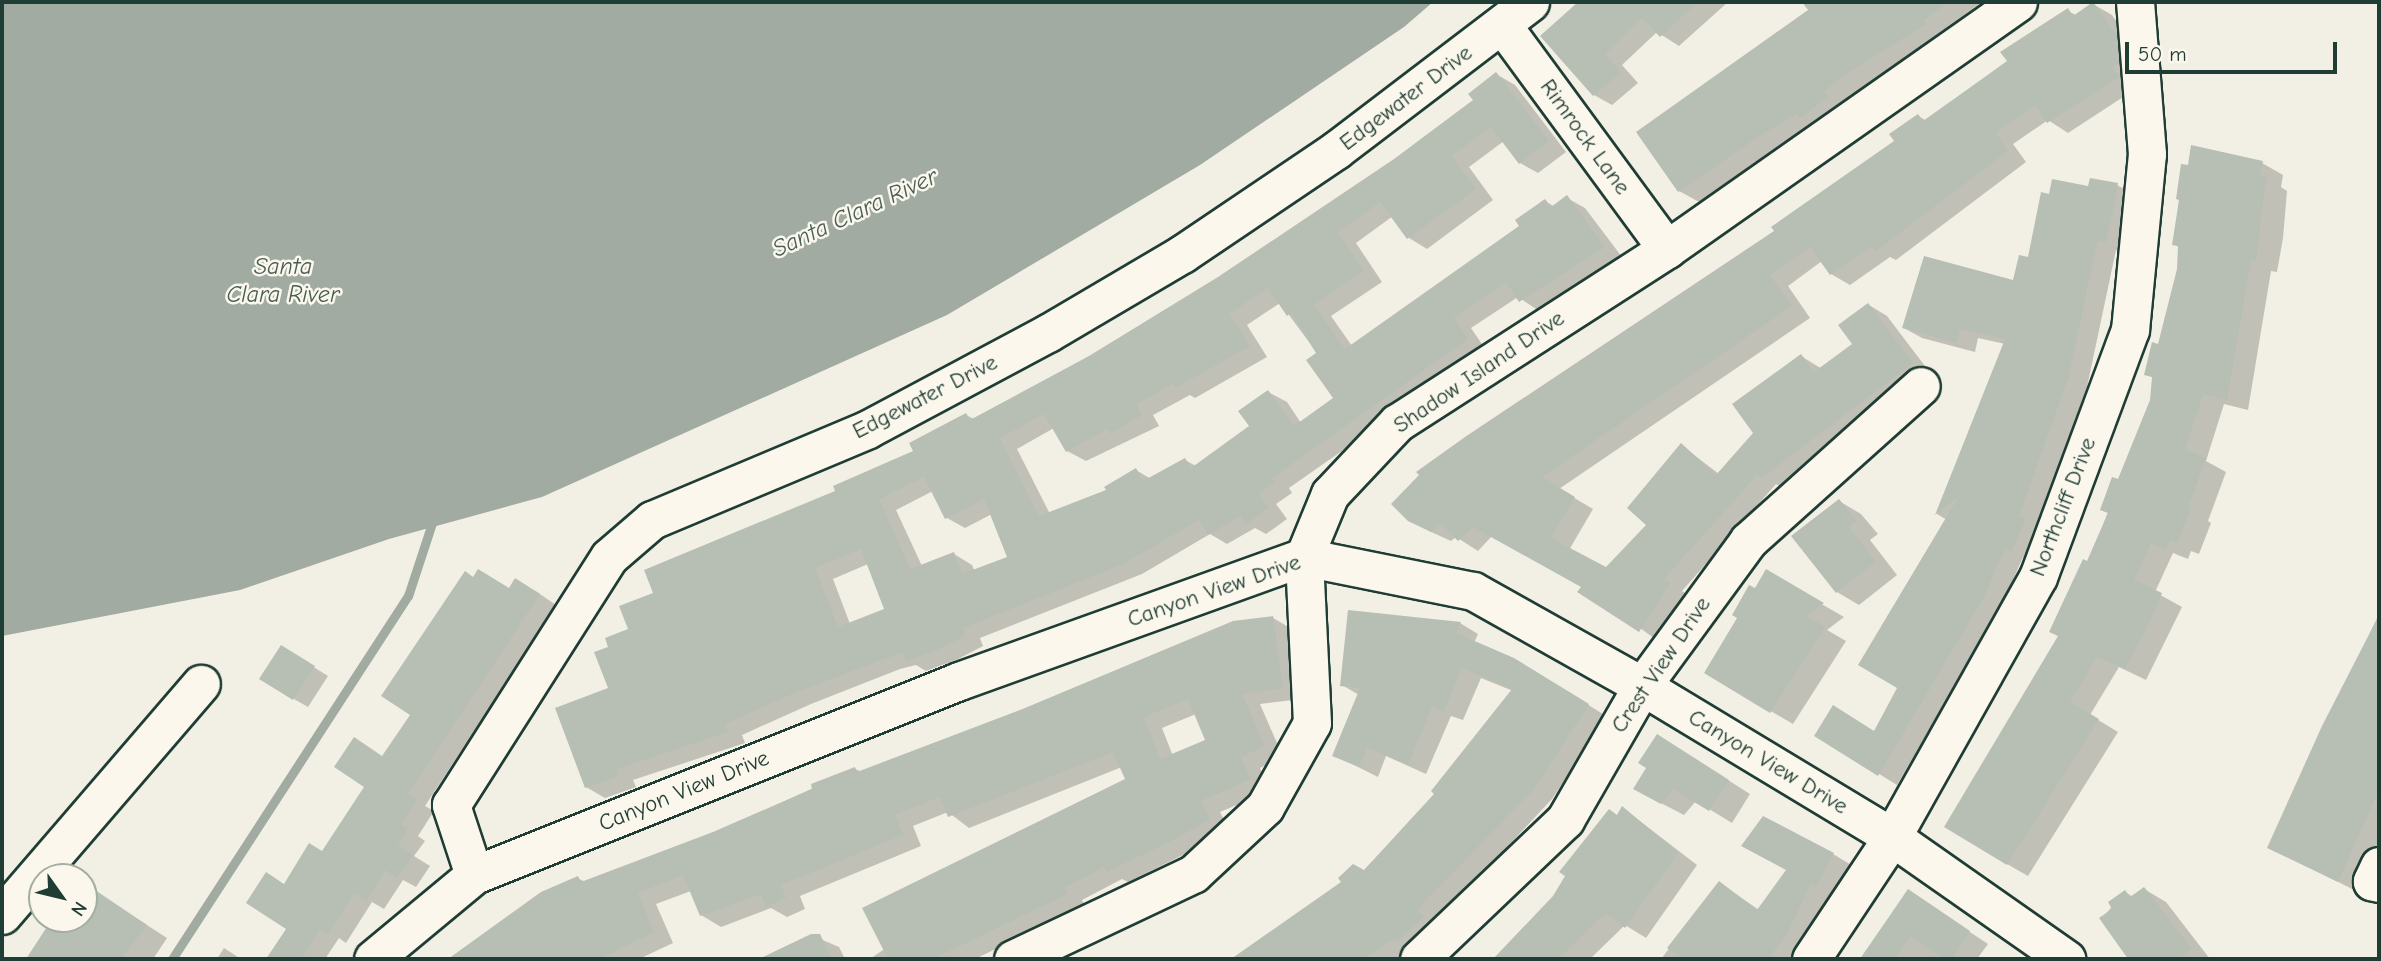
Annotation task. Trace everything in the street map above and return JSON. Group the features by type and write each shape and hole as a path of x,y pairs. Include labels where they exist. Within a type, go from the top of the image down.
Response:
{"street":[{"name":"Edgewater Drive","path":"474,875 451,805 609,557 652,520 868,429 1048,333 1182,254 1336,150 1503,26 1530,2"},
{"name":"Shadow Island Drive","path":"1013,959 1193,874 1265,807 1312,723 1304,557 1330,494 1397,424 1667,249 2018,2"},
{"name":"Northcliff Drive","path":"1811,959 1892,837 2038,577 2130,330 2147,154 2135,2"},
{"name":"Rimrock Lane","path":"1503,26 1667,249"},
{"name":"Crest View Drive","path":"1419,959 1565,820 1643,686 1748,541 1921,386"},
{"name":"Canyon View Drive","path":"373,959 474,875 959,681 1304,557 1473,591 1643,686 1892,837 2066,959"},
{"path":"6,900 201,684"},
{"path":"2379,866 2372,881 2379,883"}],"water":[{"name":"Santa Clara River","path":"2,2 1433,2 1404,27 1200,165 947,315 542,497 389,539 240,590 2,636"}],"building":[{"path":"1578,2 1698,2 1660,37 1642,18 1605,54 1621,72 1593,96 1540,36"},
{"path":"1802,2 1949,2 1923,20 1926,24 1841,77 1824,92 1828,97 1800,118 1797,114 1764,133 1678,192 1636,132 1808,10"},
{"path":"2093,2 2117,36 2119,63 2112,67 2119,77 2047,123 2035,105 1996,133 2008,151 1876,251 1872,246 1830,275 1810,247 1770,275 1792,306 1542,477 1575,497 1551,538 1606,567 1646,525 1627,508 1681,443 1716,475 1753,433 1732,404 1801,354 1814,372 1852,344 1838,325 1868,303 1913,363 1761,478 1758,474 1664,579 1670,583 1639,632 1577,592 1581,587 1473,527 1458,541 1440,523 1431,532 1408,521 1391,504 1419,475 1416,472 1774,231 1771,227 1894,141 1889,134 1918,114 1923,121 2007,61 2000,52 2068,8 2073,16"},
{"path":"1496,72 1549,141 1519,164 1491,127 1451,156 1476,189 1407,239 1380,202 1338,232 1364,271 1314,305 1345,349 1519,226 1515,220 1545,199 1551,207 1567,195 1605,247 1519,302 1506,282 1454,317 1468,339 1272,478 1275,482 1259,494 1269,508 1246,524 1240,516 1208,535 1199,520 1123,564 963,628 966,635 939,649 906,661 903,653 792,694 725,724 728,732 616,769 618,776 585,788 555,708 608,688 594,652 608,647 605,638 628,629 619,606 653,593 644,570 835,491 833,486 913,451 909,443 966,413 970,420 1089,356 1218,277 1394,159 1473,100 1468,94","holes":["1268,288 1287,316 1291,313 1316,353 1306,360 1333,398 1294,426 1268,390 1238,411 1249,426 1191,468 1185,458 1143,481 1136,468 1104,487 1106,490 1039,516 1000,438 1044,414 1066,452 1107,429 1110,434 1142,415 1136,404 1173,384 1175,388 1250,346 1229,314","924,477 945,519 984,499 1007,557 962,574 954,552 910,569 879,499","861,549 884,609 838,627 815,568"]},
{"path":"2191,145 2263,161 2260,176 2266,177 2256,261 2251,260 2227,400 2203,394 2185,450 2206,458 2188,508 2191,509 2177,543 2170,540 2166,549 2151,543 2134,580 2162,593 2148,626 2125,669 2097,657 2070,702 2099,719 2007,865 1944,827 2058,636 2049,632 2083,559 2087,561 2108,513 2100,510 2112,477 2118,479 2150,400 2152,377 2144,375 2152,342 2158,344 2177,269 2178,246 2172,245 2179,200 2176,199 2181,164 2188,165"},
{"path":"2090,178 2118,183 2113,210 2106,242 2098,241 2069,376 2019,516 2026,519 2012,551 2005,548 1984,597 1878,776 1814,736 1833,705 1874,731 1897,688 1858,665 1959,496 1935,515 2005,339 1960,329 1957,343 1902,328 1924,256 2013,280 2019,255 2028,257 2041,192 2049,194 2052,179 2088,186"},
{"path":"1839,499 1857,521 1849,527 1876,562 1836,593 1791,536"},
{"path":"478,569 509,588 515,578 540,594 408,794 417,800 401,825 408,829 398,845 413,855 397,878 385,870 366,901 354,893 328,934 320,929 301,959 266,959 286,929 246,903 266,872 284,884 309,843 322,851 364,787 334,767 354,737 382,756 410,715 381,696 465,571 473,577"},
{"path":"1766,569 1824,603 1807,616 1825,627 1770,713 1704,673 1737,618 1732,615 1749,585 1755,588"},
{"path":"1348,610 1461,622 1456,633 1514,658 1589,704 1534,789 1417,910 1424,917 1397,941 1395,938 1364,959 1231,959 1341,882 1338,878 1353,864 1364,870 1434,794 1431,791 1512,689 1462,668 1444,711 1432,707 1408,765 1367,747 1359,767 1332,756 1360,688 1340,686"},
{"path":"2379,615 2379,790 2338,882 2267,848 2322,726"},
{"path":"1273,616 1283,688 1242,694 1265,746 1241,757 1251,779 1201,801 1210,819 1177,838 1107,872 1104,867 1064,888 1067,894 933,959 888,959 862,908 1125,779 1113,752 948,817 940,797 895,815 903,835 781,885 786,898 766,907 761,894 700,916 683,875 638,893 654,932 599,959 448,959 541,892 578,876 581,882 713,832 812,789 811,784 855,767 857,772 1025,708 1233,621","holes":["1188,699 1205,740 1160,759 1144,717"]},
{"path":"281,645 315,666 293,700 259,679"},
{"path":"1657,734 1729,780 1709,811 1673,789 1661,804 1633,789 1646,768 1638,763"},
{"path":"1622,806 1678,853 1625,928 1606,913 1558,959 1493,959 1553,896 1565,876 1559,872 1609,809 1617,815"},
{"path":"1763,816 1834,853 1816,886 1811,883 1787,934 1768,959 1682,959 1667,948 1719,881 1757,910 1786,870 1741,846"},
{"path":"2144,887 2192,949 2178,959 2128,959 2099,918 2112,909 2108,902 2125,890 2130,897"},
{"path":"1908,889 1970,931 1952,959 1944,959 1910,936 1895,959 1860,959"},
{"path":"98,892 147,925 121,959 26,959 43,933 98,933"},
{"path":"811,934 820,934 832,959 759,959"}],"waterway":[{"path":"172,959 408,596 434,517"}]}
